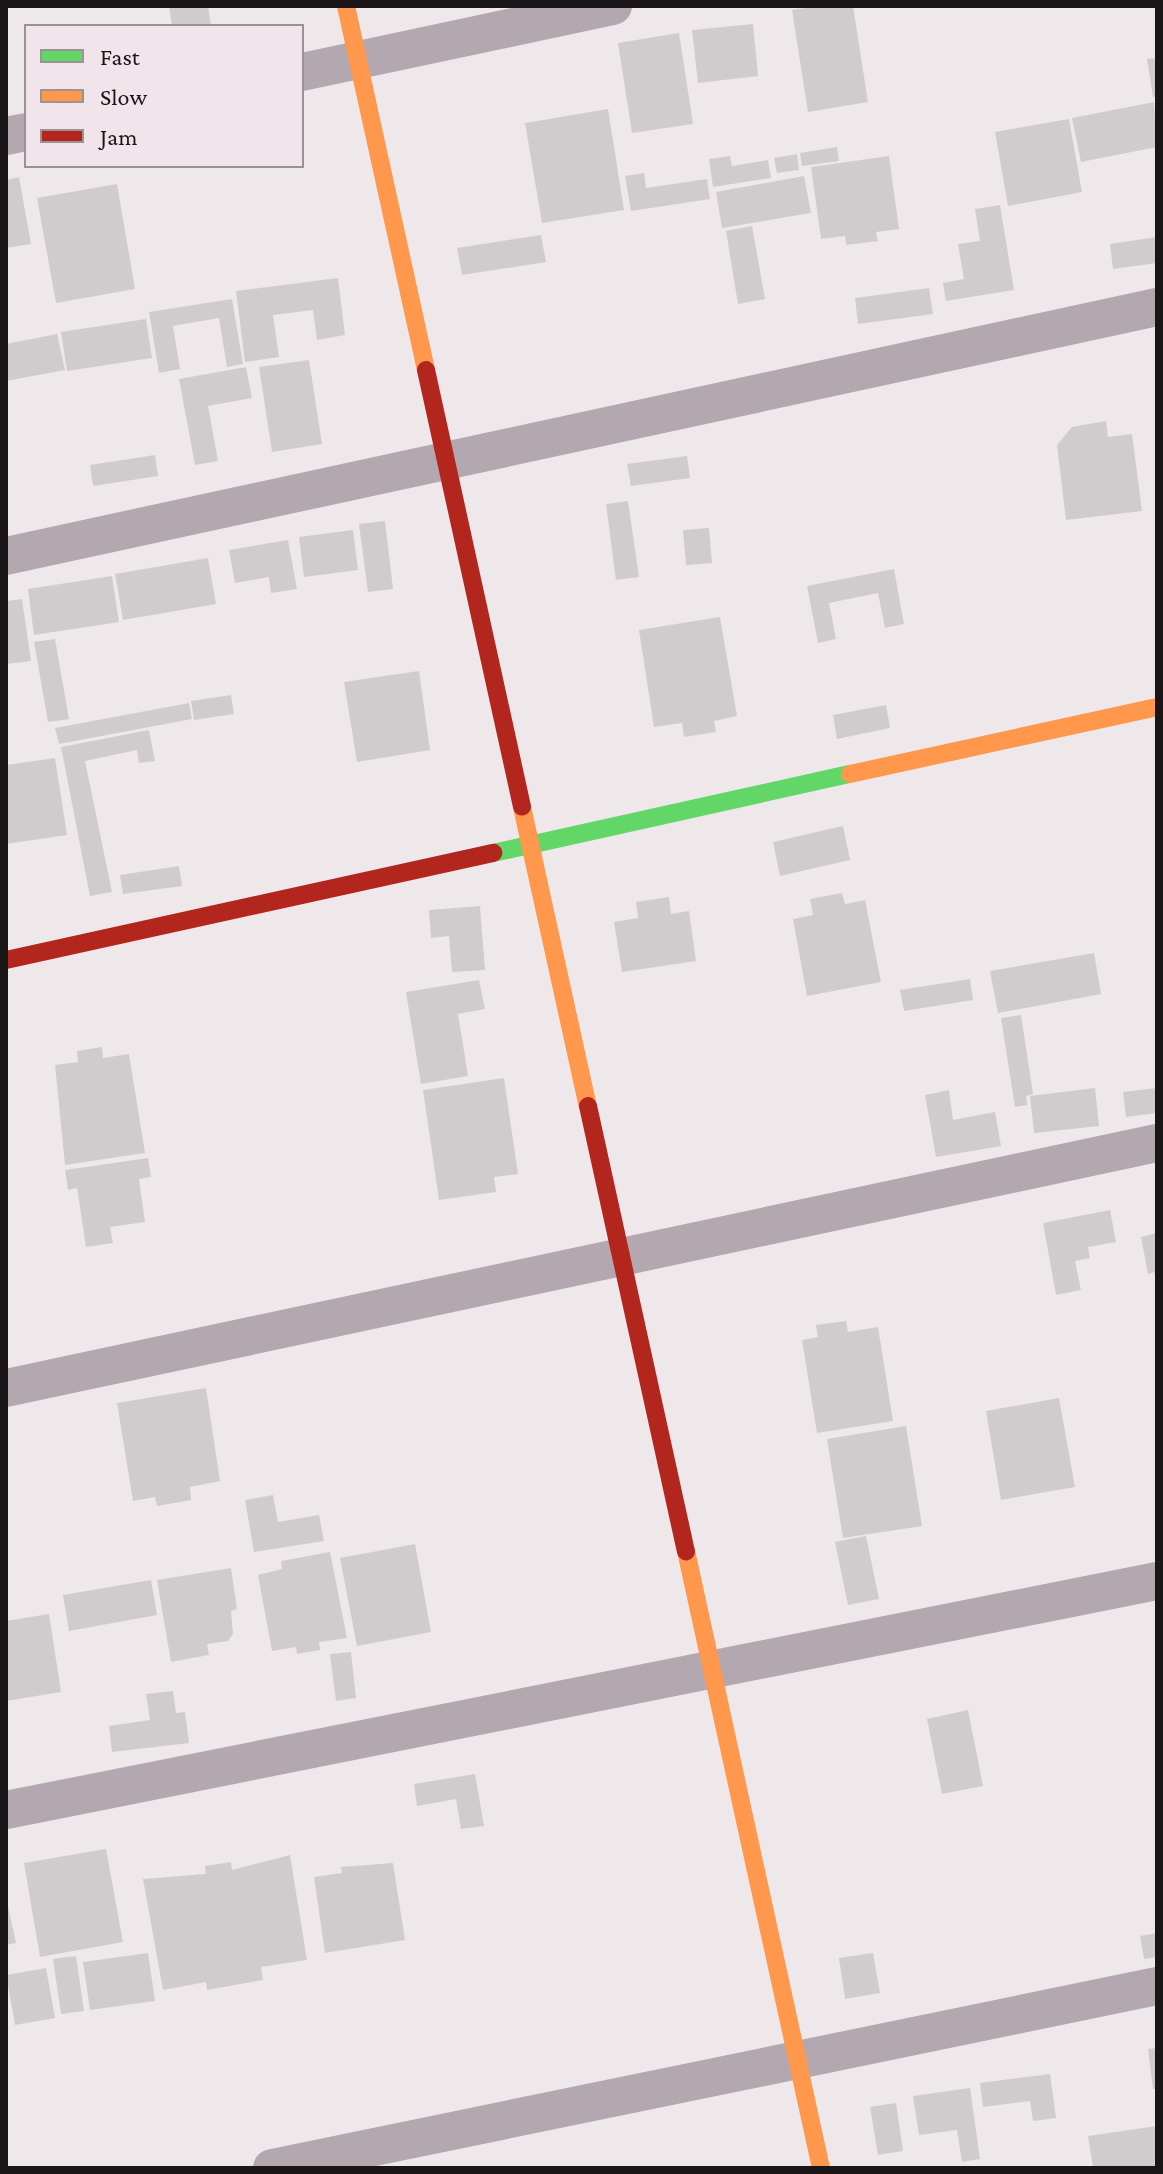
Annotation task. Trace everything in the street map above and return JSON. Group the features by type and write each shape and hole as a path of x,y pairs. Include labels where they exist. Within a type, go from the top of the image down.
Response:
{"main road":[{"path":"346,6 443,464 821,2168"},
{"path":"6,960 1157,707"}],"street":[{"path":"304,72 613,6"},
{"path":"6,556 443,464 1157,307"},
{"path":"6,1388 1157,1143"},
{"path":"6,1810 709,1666 1157,1581"},
{"path":"272,2168 1157,1986"}],"building":[{"path":"169,6 208,6 211,24 172,24"},
{"path":"853,6 868,102 808,112 792,10"},
{"path":"753,24 758,76 698,83 692,30"},
{"path":"679,33 693,124 632,133 618,43"},
{"path":"1157,58 1157,96 1153,97 1147,59"},
{"path":"1154,102 1157,147 1081,162 1072,118"},
{"path":"608,109 624,210 542,223 525,123"},
{"path":"1069,119 1082,192 1008,206 995,132"},
{"path":"837,147 839,161 802,166 800,153"},
{"path":"797,154 799,170 777,173 774,158"},
{"path":"730,156 732,166 768,160 771,178 713,187 709,159"},
{"path":"889,156 899,229 876,232 878,241 846,245 845,236 821,239 811,167"},
{"path":"644,173 646,188 707,179 710,199 631,211 625,176"},
{"path":"804,176 811,213 722,228 716,192"},
{"path":"19,177 31,244 6,248 6,180"},
{"path":"117,184 135,289 56,303 37,198"},
{"path":"1000,205 1014,290 946,301 943,283 964,279 958,244 980,241 975,209"},
{"path":"752,226 765,299 738,304 726,231"},
{"path":"541,235 546,262 462,275 457,248"},
{"path":"1157,237 1157,263 1113,269 1110,244"},
{"path":"338,278 345,335 317,340 313,310 273,315 279,357 245,362 236,291"},
{"path":"929,288 933,314 858,324 855,298"},
{"path":"232,299 243,364 227,367 219,318 173,326 180,369 159,373 149,312"},
{"path":"146,319 152,358 67,371 61,332"},
{"path":"57,334 65,370 6,381 6,344"},
{"path":"309,360 322,444 272,452 259,367"},
{"path":"246,367 252,398 208,406 218,461 195,465 179,379"},
{"path":"1106,421 1108,437 1132,434 1142,511 1066,520 1057,445 1072,427"},
{"path":"155,455 158,476 93,486 90,465"},
{"path":"687,456 690,478 631,486 627,464"},
{"path":"628,501 639,577 616,580 606,504"},
{"path":"385,521 393,589 368,592 359,524"},
{"path":"709,528 712,563 686,565 683,530"},
{"path":"353,530 358,570 304,577 299,537"},
{"path":"288,540 297,589 271,593 269,577 235,583 229,550"},
{"path":"208,558 216,604 123,620 115,574"},
{"path":"894,569 904,624 885,628 878,593 829,603 836,639 818,643 807,586"},
{"path":"112,576 119,622 34,635 28,589"},
{"path":"22,599 31,661 6,664 6,601"},
{"path":"720,617 737,716 714,721 716,732 684,737 682,723 654,727 639,630"},
{"path":"55,639 69,719 48,722 34,642"},
{"path":"419,671 430,750 357,762 344,682"},
{"path":"231,695 234,714 194,720 191,701"},
{"path":"189,703 192,719 59,744 55,728"},
{"path":"886,705 890,728 837,739 833,715"},
{"path":"149,730 155,761 139,763 137,750 85,761 112,892 90,896 61,747"},
{"path":"55,758 67,835 6,844 6,765"},
{"path":"843,826 850,860 780,876 773,842"},
{"path":"179,866 182,886 123,894 120,875"},
{"path":"842,893 845,904 865,900 881,982 807,996 793,919 813,915 810,899"},
{"path":"669,897 671,914 689,911 696,961 622,972 614,922 638,918 636,902"},
{"path":"480,906 485,970 452,972 449,936 431,938 429,910"},
{"path":"1094,953 1101,994 998,1013 990,971"},
{"path":"970,979 973,1000 904,1011 900,990"},
{"path":"479,980 485,1009 458,1014 468,1076 421,1084 406,992"},
{"path":"1021,1015 1033,1094 1026,1096 1027,1105 1015,1107 1001,1018"},
{"path":"102,1047 103,1058 129,1054 145,1153 65,1165 55,1065 78,1062 77,1051"},
{"path":"504,1078 518,1174 494,1177 496,1192 439,1200 423,1090"},
{"path":"1095,1088 1099,1126 1034,1133 1030,1096"},
{"path":"1157,1088 1157,1113 1126,1117 1123,1092"},
{"path":"949,1090 953,1120 995,1112 1001,1146 936,1157 925,1095"},
{"path":"148,1158 151,1177 139,1179 145,1222 110,1227 113,1243 86,1247 77,1188 68,1190 65,1170"},
{"path":"1110,1210 1116,1242 1088,1247 1090,1258 1075,1261 1081,1290 1056,1295 1043,1223"},
{"path":"1157,1233 1156,1281 1154,1272 1148,1274 1141,1237"},
{"path":"846,1321 848,1332 878,1327 893,1421 817,1433 802,1340 818,1337 816,1325"},
{"path":"206,1388 220,1481 190,1487 191,1500 157,1506 155,1497 133,1501 117,1403"},
{"path":"1059,1398 1075,1487 1001,1500 986,1411"},
{"path":"906,1426 922,1526 843,1538 827,1439"},
{"path":"273,1495 278,1522 319,1515 324,1541 254,1552 245,1500"},
{"path":"866,1536 879,1599 848,1605 835,1542"},
{"path":"415,1544 431,1632 357,1646 340,1558"},
{"path":"330,1552 347,1638 319,1642 320,1650 297,1654 296,1647 272,1651 258,1575 282,1569 281,1561"},
{"path":"231,1568 237,1609 231,1611 233,1634 228,1641 207,1644 209,1655 171,1662 157,1580"},
{"path":"151,1580 157,1615 69,1631 63,1595"},
{"path":"49,1614 61,1692 6,1701 6,1621"},
{"path":"351,1652 356,1698 336,1701 330,1654"},
{"path":"173,1691 176,1713 185,1712 189,1743 112,1752 109,1726 150,1720 146,1694"},
{"path":"968,1710 983,1786 942,1794 927,1719"},
{"path":"475,1774 484,1826 461,1829 456,1799 417,1806 414,1784"},
{"path":"106,1849 123,1942 40,1957 24,1863"},
{"path":"290,1855 307,1960 261,1967 263,1980 207,1990 206,1982 163,1990 143,1879 206,1874 205,1866 231,1862 232,1870"},
{"path":"393,1863 405,1940 325,1953 314,1877 342,1873 341,1867"},
{"path":"6,1897 16,1943 6,1945"},
{"path":"1157,1933 1157,1957 1144,1959 1140,1936"},
{"path":"148,1953 155,2001 90,2010 83,1962"},
{"path":"873,1953 880,1993 845,1999 839,1958"},
{"path":"76,1956 84,2011 61,2014 53,1959"},
{"path":"46,1968 55,2018 15,2025 6,1975"},
{"path":"1157,2048 1157,2089 1153,2089 1148,2049"},
{"path":"1050,2074 1056,2118 1033,2121 1030,2101 983,2107 980,2083"},
{"path":"970,2088 980,2159 962,2162 957,2130 919,2135 913,2096"},
{"path":"896,2103 903,2151 878,2155 870,2107"},
{"path":"1157,2126 1157,2168 1093,2168 1088,2136"}],"traffic: fast":[{"path":"493,853 850,774"}],"traffic: slow":[{"path":"346,6 426,370"},
{"path":"850,774 1157,707"},
{"path":"522,807 588,1106"},
{"path":"686,1551 821,2168"}],"traffic: jam":[{"path":"426,370 522,807"},
{"path":"6,960 493,853"},
{"path":"588,1106 686,1551"}]}
